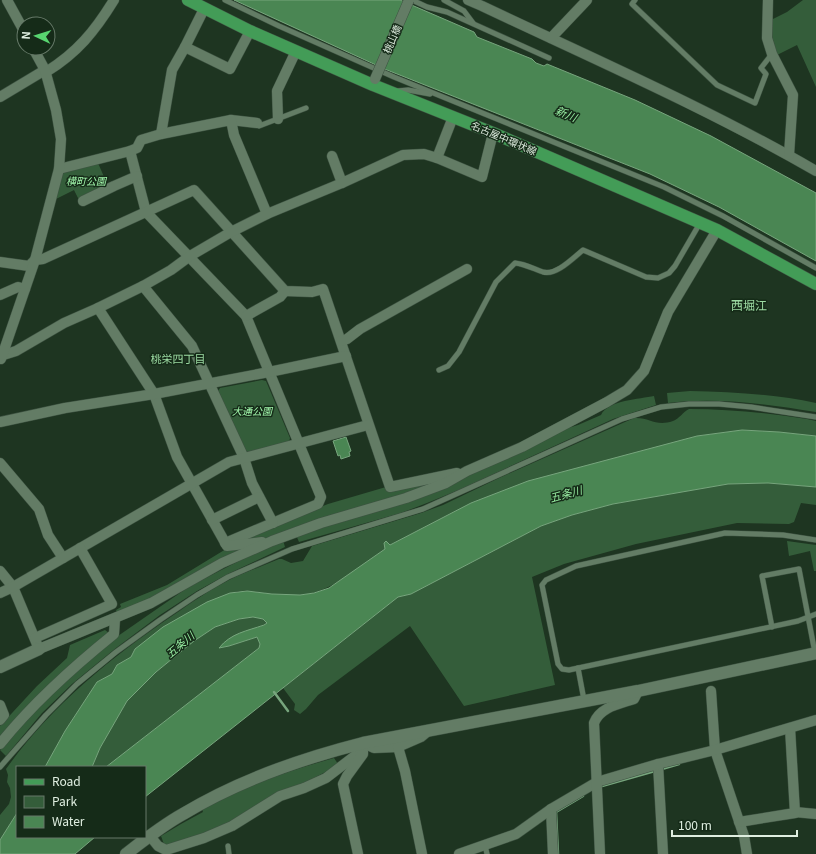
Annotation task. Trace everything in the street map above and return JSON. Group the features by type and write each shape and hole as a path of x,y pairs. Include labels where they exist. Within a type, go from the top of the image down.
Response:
{"main road":[{"name":"名古屋中環状線","path":"188,0 250,31 374,82 390,92 493,133 700,222 816,284"}],"street":[{"path":"7,0 16,16"},
{"path":"0,97 60,64 75,52 100,23 114,0"},
{"name":"桃山橋","path":"374,82 410,0"},
{"path":"468,0 485,3 551,38 703,111 789,155 816,171"},
{"path":"551,38 587,0"},
{"path":"768,0 767,38 772,54 793,95 789,155"},
{"path":"161,134 172,70 204,9"},
{"path":"185,47 230,69 250,31"},
{"path":"278,118 278,91 296,51"},
{"path":"1,358 35,260 59,168 61,138 56,110 46,71 38,56"},
{"path":"438,158 453,117"},
{"path":"59,168 130,151 137,148 141,140 161,134 231,120 257,123"},
{"path":"231,120 234,135 267,214"},
{"path":"1,358 64,323 143,286 231,232 267,214 342,184 403,155 424,154 438,158 482,177 493,133"},
{"path":"130,151 146,212 190,256 246,316 321,497 318,504 225,543"},
{"path":"332,156 342,184"},
{"path":"83,202 137,176"},
{"path":"0,262 29,266 35,260 43,258 194,190 285,291 312,292 323,289 342,341 368,425 390,486 467,470"},
{"path":"0,667 40,649 151,604 222,564 272,541 321,523 406,498 446,483 467,470 522,447 579,418 627,390 644,371 668,312 717,230"},
{"path":"342,341 360,329 466,269"},
{"path":"0,295 18,286 25,289"},
{"path":"143,286 192,346 208,384 244,458 252,483 273,523"},
{"path":"246,316 280,297 285,291"},
{"path":"98,308 154,394 176,457 227,546 272,541"},
{"path":"0,422 65,408 208,384 346,356"},
{"path":"0,592 13,587 229,462 368,425"},
{"path":"0,463 39,509 48,535 63,558"},
{"path":"212,520 259,497"},
{"path":"35,638 112,604 80,548"},
{"path":"0,571 13,587 40,649"},
{"path":"0,744 66,674 114,634 115,619"},
{"path":"126,854 182,814 236,785 290,764 324,753 363,743 427,732 583,698 638,691 815,651"},
{"path":"600,854 594,723 596,717 602,711 634,699 638,691"},
{"path":"711,691 715,750 744,836 747,854"},
{"path":"0,705 4,715 0,720"},
{"path":"459,854 486,850 516,834 551,809 597,782 658,764 715,750 816,720"},
{"path":"790,728 795,812"},
{"path":"363,743 374,748 398,747 421,737 427,732"},
{"path":"150,836 158,846 166,850 204,838 232,826 280,796 304,788 326,778 356,755 363,743"},
{"path":"358,854 343,784 363,754 363,743"},
{"path":"398,747 405,771 422,854"},
{"path":"658,764 663,854"},
{"path":"551,809 553,854"},
{"path":"739,822 795,812 816,814"}],"lane":[{"path":"226,0 279,26 442,96 664,187 723,216 816,268"},
{"path":"410,0 427,7 447,12 549,58"},
{"path":"444,0 464,11 473,24"},
{"path":"635,0 632,4 717,85 755,103 766,74 761,68 772,54"},
{"path":"390,92 408,90 442,96"},
{"path":"257,123 259,126 306,108"},
{"path":"439,370 448,366 459,352 496,282 515,263 520,263 547,273 554,272 583,250 646,277 658,278 669,273 675,266 700,222"},
{"path":"0,767 46,715 77,684 116,652 160,620 228,577 292,549 423,509 622,419 655,408 689,404 720,404 816,417"},
{"path":"816,540 783,536 725,533 576,566 546,580 542,585 558,664 562,669 569,670 772,627 798,621 816,614"},
{"path":"772,627 762,576 799,569 815,651"},
{"path":"578,668 583,698"},
{"path":"228,846 229,854"}],"green space":[{"path":"803,0 816,0 816,87 797,45 777,55 771,37 771,20 787,12"},
{"name":"横町公園","path":"98,163 108,186 79,200 74,190 56,199 63,172"},
{"name":"大通公園","path":"262,380 266,381 290,438 289,442 249,453 245,451 216,394 220,388"},
{"path":"690,391 785,397 816,403 816,412 742,402 687,401 668,403 667,393"},
{"path":"654,396 656,405 613,419 461,489 427,503 401,513 299,542 296,535 404,503 568,428 601,415 610,406 617,403"},
{"path":"689,409 719,410 807,419 816,421 816,436 742,430 697,436 471,503 390,545 386,542 385,549 345,578 312,593 300,595 281,595 239,591 230,593 135,649 131,657 117,665 112,674 97,682 65,731 46,766 16,766 16,815 0,840 0,815 9,804 11,797 10,788 7,782 8,775 6,769 23,746 82,685 126,649 207,592 235,577 279,559 291,563 303,561 312,546 443,505 499,478 634,418 667,423 675,420"},
{"path":"445,479 397,497 270,538 234,542 328,504 386,487"},
{"path":"768,483 816,487 816,505 801,503 794,522 789,524 737,523 636,544 564,564 532,577 555,685 464,706 410,626 318,695 300,714 294,710 295,704 283,688 398,597 411,594 541,526 572,515 613,504 728,484"},
{"path":"283,540 285,547 228,574 197,591 160,615 72,684 42,713 6,756 0,750 24,722 66,680 105,645 190,586 270,545"},
{"path":"787,541 816,545 816,571 814,571 810,551 789,556"},
{"path":"258,544 144,602 117,612 116,610 121,607 120,604 167,585 226,549"},
{"path":"254,617 263,619 267,623 219,647 229,646 257,637 260,644 259,648 107,766 92,766 100,748 127,701 156,672 194,641 215,627 239,619"},
{"path":"105,630 109,633 0,740 0,726 37,686 67,658 70,645"},
{"path":"334,758 338,764 331,769 209,834 165,847 161,836 203,812 202,809 234,793 266,780"}],"water":[{"name":"新川","path":"234,0 400,0 474,32 477,37 532,59 536,63 544,66 547,64 635,100 711,136 816,193 816,261 719,207 650,174 387,70"},
{"name":"五条川","path":"742,430 816,436 816,487 768,483 728,484 613,504 572,515 541,526 411,594 398,597 146,796 146,766 107,766 259,648 260,644 257,637 219,648 224,643 240,633 267,623 263,619 253,617 239,619 215,627 194,641 156,672 127,701 100,748 92,766 46,766 65,731 97,682 112,674 117,665 131,657 135,649 163,627 207,602 230,593 247,591 300,595 314,593 329,588 385,549 384,543 386,541 390,545 471,503 528,481 697,436"},
{"path":"346,437 351,451 349,452 350,456 341,459 340,455 338,456 333,441"},
{"path":"16,815 16,838 94,838 75,854 0,854 0,840"}],"waterway":[{"path":"274,692 288,711"},
{"path":"662,769 679,764"},
{"path":"602,786 655,771"},
{"path":"558,854 556,812 583,796"}],"district":[{"name":"西堀江","path":"749,306"},
{"name":"桃栄四丁目","path":"178,359"}]}
